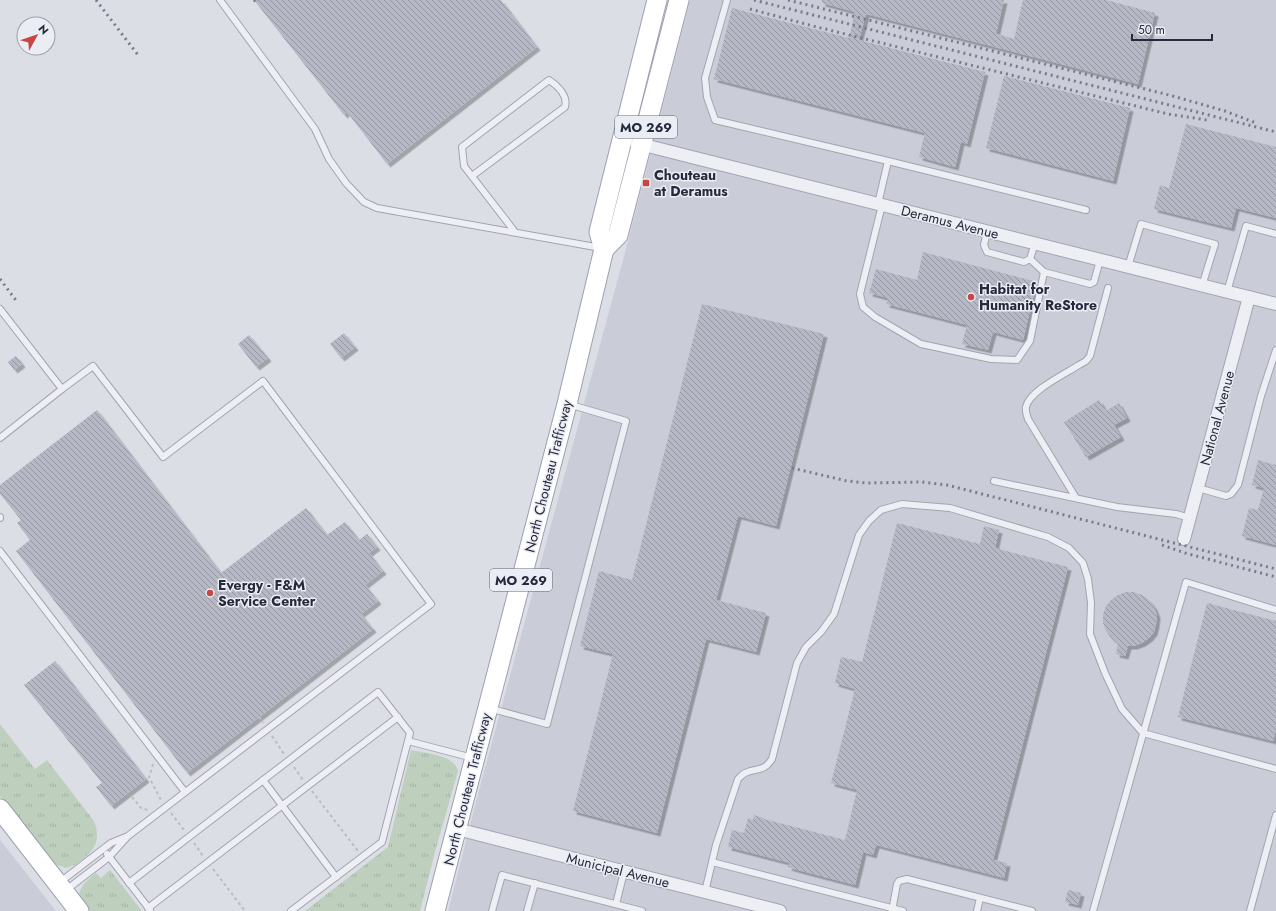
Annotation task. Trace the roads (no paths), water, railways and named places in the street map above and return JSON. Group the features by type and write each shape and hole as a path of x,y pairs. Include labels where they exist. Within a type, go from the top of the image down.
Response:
{"main road":[{"name":"North Chouteau Trafficway","path":"632,142 657,0"},
{"name":"North Chouteau Trafficway","path":"436,911 566,404 604,249 599,232 632,142 679,0"},
{"path":"0,809 78,911"}],"street":[{"name":"Deramus Avenue","path":"632,142 1276,304"},
{"name":"National Avenue","path":"1184,539 1249,297"},
{"name":"Municipal Avenue","path":"457,829 780,911"}],"lane":[{"path":"220,0 315,129 329,159 346,183 364,202 377,208 604,249"},
{"path":"727,0 706,78 707,97 715,120 1086,210"},
{"path":"472,176 565,107 566,102 563,95 553,83 549,80 462,147 464,166 515,232"},
{"path":"888,161 880,205 860,294 863,307 875,317 921,344 991,359 1017,360 1030,341 1044,272"},
{"path":"1128,267 1141,224 1215,244 1202,286"},
{"path":"1227,292 1246,226 1276,234"},
{"path":"987,232 984,246 987,252 1027,260 1044,272 1090,284 1094,282 1100,260"},
{"path":"1027,260 1035,243"},
{"path":"1076,498 1028,419 1025,408 1028,400 1035,392 1086,361 1090,356 1108,288"},
{"path":"0,309 62,390"},
{"path":"1198,488 1226,496 1231,494 1238,485 1261,396 1276,350"},
{"path":"0,438 93,366 163,457 263,380 432,604 128,836 109,857 70,887 60,887 64,879 103,849 111,843 128,836"},
{"path":"488,708 548,724 626,421 566,404"},
{"path":"994,481 1117,507 1176,514 1190,518"},
{"path":"705,892 716,844 738,779 744,773 768,766 772,759 797,663 806,647 821,632 834,614 858,535 869,521 881,510 902,504 950,508 1048,537 1070,548 1083,564 1088,579 1091,603 1090,634 1105,673 1122,710 1143,733 1276,769"},
{"path":"0,551 185,792"},
{"path":"1093,911 1186,582 1276,610"},
{"path":"129,883 378,692 410,733 382,842 291,911"},
{"path":"103,849 150,909 208,862 398,717"},
{"path":"408,741 475,758"},
{"path":"263,780 336,877"},
{"path":"1250,911 1276,815"},
{"path":"712,862 892,910 903,911"},
{"path":"616,904 624,872"},
{"path":"492,911 502,876 642,911"},
{"path":"892,910 897,884 899,881 907,879 1032,911"},
{"path":"527,911 534,883"},
{"path":"977,911 980,898"}],"railway":[{"path":"96,0 138,55"},
{"path":"754,0 1276,132"},
{"path":"788,0 1169,95 1225,111 1256,123"},
{"path":"750,9 1168,114 1207,120"},
{"path":"0,279 18,303"},
{"path":"792,468 847,481 866,483 922,482 947,485 1276,569"},
{"path":"1162,545 1185,553 1276,577"}],"place":[{"name":"Chouteau at Deramus","path":"646,183"},
{"name":"Habitat for Humanity ReStore","path":"971,297"},
{"name":"Evergy - F&M Service Center","path":"210,593"}]}
